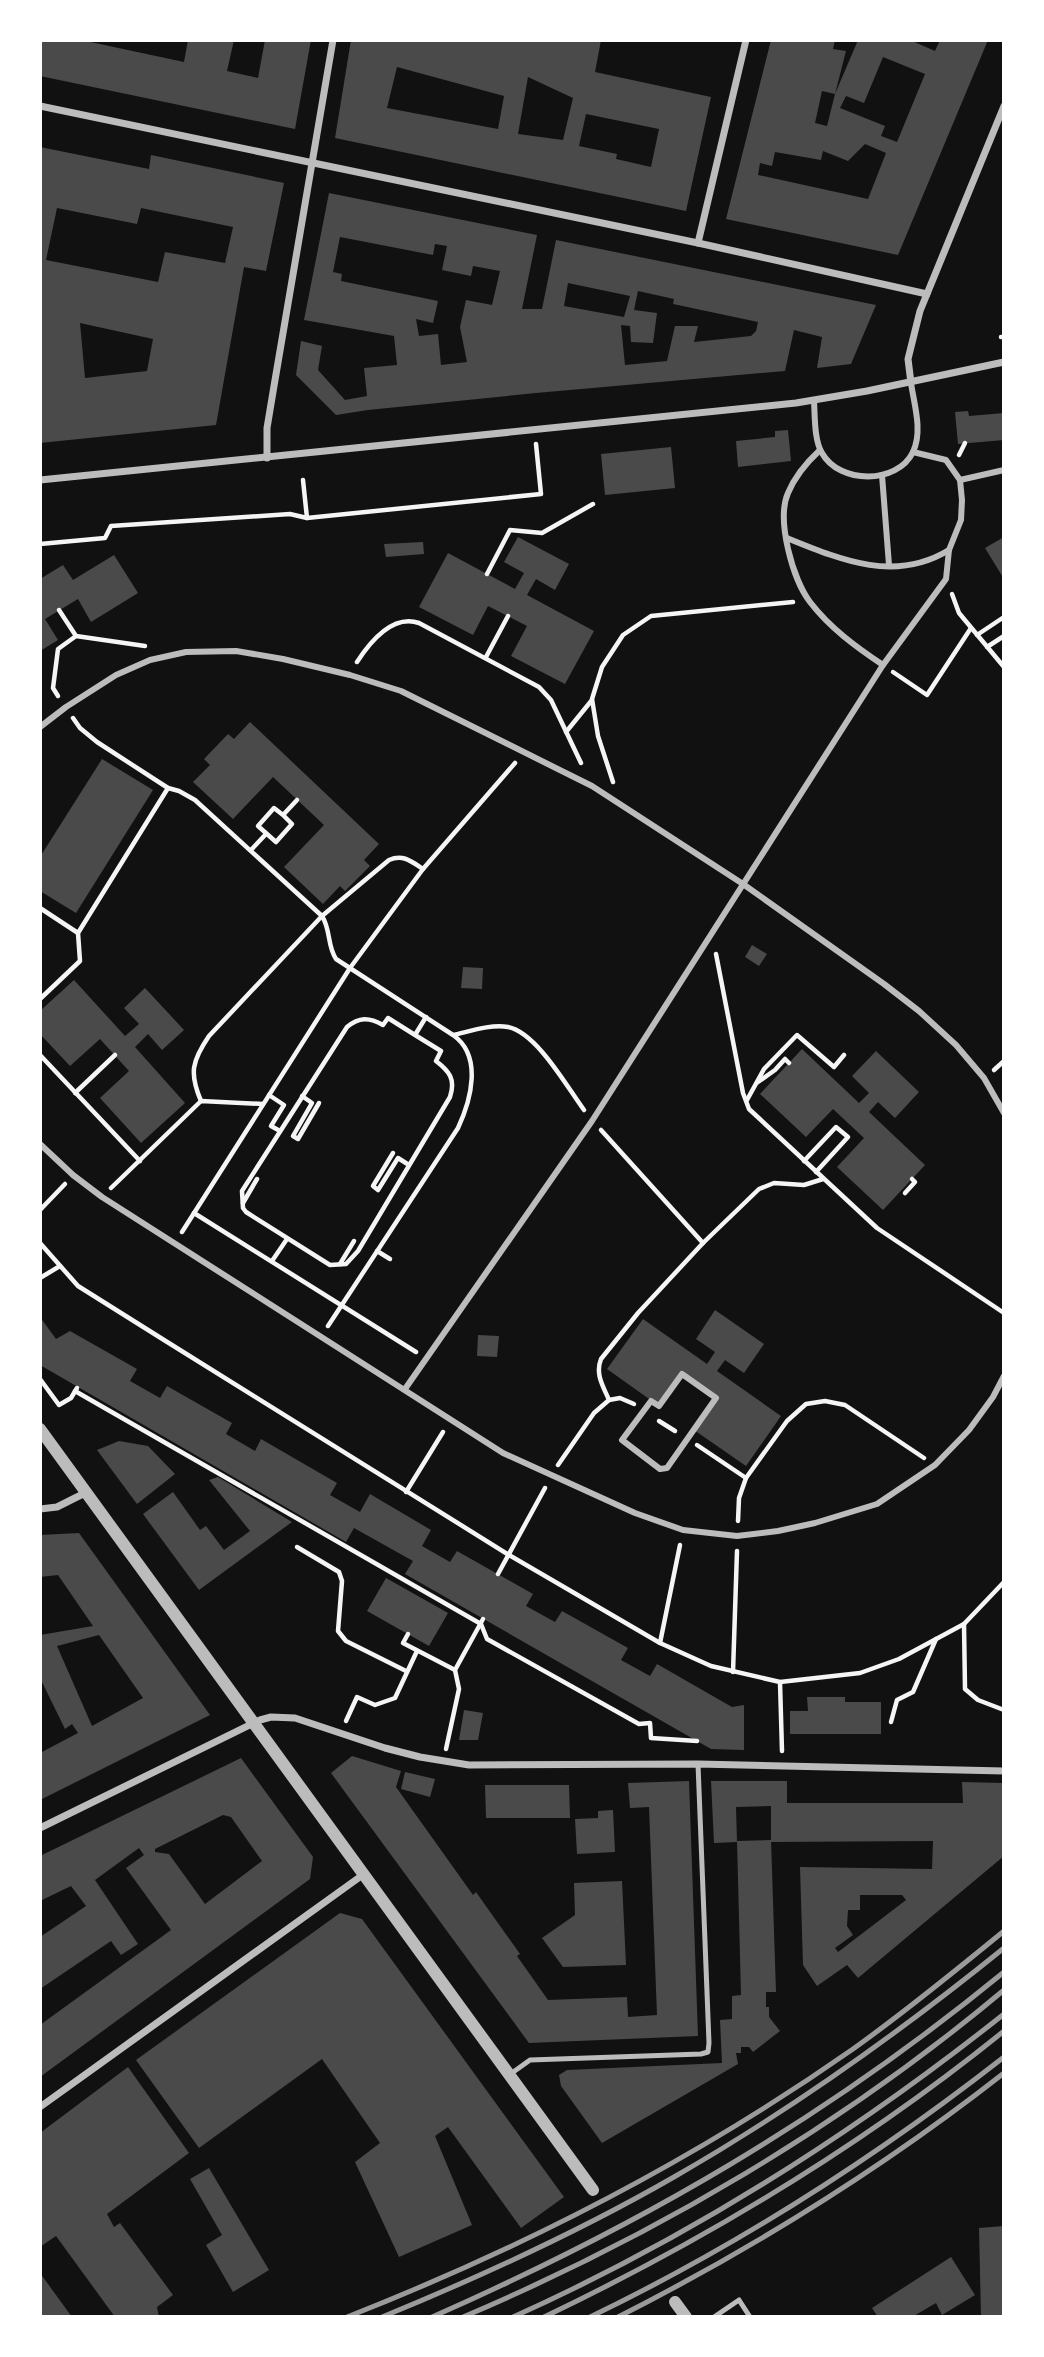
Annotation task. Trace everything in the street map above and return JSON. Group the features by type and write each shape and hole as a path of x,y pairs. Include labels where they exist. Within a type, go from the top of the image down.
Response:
{"street":[{"path":"267,458 267,428 333,40"},
{"path":"698,243 746,40"},
{"path":"40,106 698,243 927,294"},
{"path":"814,401 820,450 831,465 841,471 868,477 882,475 904,462 913,452 917,416 908,370 909,351 927,294 1004,106"},
{"path":"40,480 814,401 1004,362"},
{"path":"820,450 803,466 786,496 788,556 808,600 841,636 883,666"},
{"path":"405,1389 592,1121 883,666 946,579 949,550 961,520 960,480 946,460 913,452"},
{"path":"960,480 1004,470"},
{"path":"882,475 889,565"},
{"path":"787,538 857,564 912,566 932,561 949,550"},
{"path":"40,727 66,707 116,676 150,660 186,652 236,651 349,675 401,691 592,786 743,884 919,1011 956,1045 984,1078 1004,1113"},
{"path":"40,1144 73,1175 102,1197 503,1453 635,1513 683,1530 737,1536 790,1528 877,1504 935,1465 969,1430 993,1397 1004,1376"},
{"path":"682,1374 716,1398 669,1465 660,1469 622,1440 651,1401 659,1406 682,1374"},
{"path":"40,1429 593,2190"},
{"path":"40,1508 57,1507 85,1493"},
{"path":"40,1828 271,1717 295,1718 404,1753 469,1765 698,1764 1004,1771"},
{"path":"40,2108 365,1874"},
{"path":"675,2302 686,2317"}],"lane":[{"path":"509,2075 530,2060 708,2052 698,1764"},
{"path":"714,2317 739,2300 750,2317"}],"path":[{"path":"40,544 105,538 111,526 290,514 307,518 541,494 535,429"},
{"path":"303,480 307,518"},
{"path":"487,574 510,530 542,533 593,504"},
{"path":"946,579 959,613 1004,667"},
{"path":"619,803 598,736 593,699 602,667 623,635 651,616 808,600"},
{"path":"60,610 76,636"},
{"path":"486,657 508,616"},
{"path":"977,635 1004,617"},
{"path":"349,675 373,639 404,621 419,623 539,687 551,700 592,786"},
{"path":"883,666 927,695 971,628"},
{"path":"146,646 76,636 58,649 53,688 80,728 168,788 195,800 323,916 327,924 331,951 336,959 461,1040 472,1068 466,1112 458,1128 321,1335"},
{"path":"987,647 1004,636"},
{"path":"566,732 593,699"},
{"path":"174,1244 350,968 423,869 524,752"},
{"path":"40,999 80,961 78,933 168,788"},
{"path":"283,816 297,800"},
{"path":"274,808 283,816 292,824 276,842 258,827 274,808"},
{"path":"251,850 266,834"},
{"path":"201,1101 193,1084 193,1073 194,1061 202,1046 323,916 389,860 401,857 409,859 423,869"},
{"path":"40,908 78,933"},
{"path":"712,934 749,1109 877,1228 1004,1313"},
{"path":"415,1035 426,1017"},
{"path":"367,1018 383,1025 388,1018 415,1035 441,1051 436,1061 447,1069 453,1083 450,1097 358,1251 346,1264 330,1265 246,1212 242,1203 242,1191 346,1027 353,1021 367,1018"},
{"path":"746,1101 764,1069 797,1034 834,1068 844,1055"},
{"path":"40,1055 140,1161"},
{"path":"75,1093 115,1055"},
{"path":"757,1083 785,1059 789,1063"},
{"path":"269,1095 284,1105 271,1126 280,1131"},
{"path":"302,1096 312,1103 293,1136 298,1139 319,1103"},
{"path":"102,1197 201,1101 264,1104"},
{"path":"842,1131 849,1124"},
{"path":"804,1161 836,1127 842,1131 848,1137 816,1172"},
{"path":"393,1153 373,1186 378,1190 398,1158 409,1165"},
{"path":"40,1210 73,1175"},
{"path":"242,1203 257,1179"},
{"path":"498,1574 551,1476 594,1413 609,1400 599,1376 598,1366 638,1313 703,1243 759,1189 774,1182 804,1185 823,1179"},
{"path":"905,1193 915,1182 912,1180"},
{"path":"194,1213 426,1358"},
{"path":"272,1262 287,1238"},
{"path":"339,1265 354,1241"},
{"path":"40,1243 78,1286 509,1555 660,1643 711,1666 780,1682 860,1673 899,1659 964,1625 1004,1582"},
{"path":"377,1251 390,1259"},
{"path":"40,1279 60,1266"},
{"path":"40,1379 59,1405 71,1398 76,1389 482,1621 487,1639 639,1724 650,1723 651,1738 697,1741"},
{"path":"733,1672 739,1498 746,1478 787,1421 806,1404 825,1401 845,1405 935,1465"},
{"path":"406,1492 451,1419"},
{"path":"671,1429 676,1420"},
{"path":"660,1643 683,1530"},
{"path":"297,1547 339,1572 342,1581 338,1631 346,1641 406,1671"},
{"path":"445,1750 459,1689 456,1671 482,1621"},
{"path":"964,1625 965,1689 978,1700 1004,1710"},
{"path":"408,1634 403,1643 456,1671"},
{"path":"891,1722 897,1700 913,1692 936,1639"},
{"path":"346,1721 357,1697 375,1704 395,1698 416,1651"},
{"path":"780,1682 782,1751"}],"building":[{"path":"40,40 81,40 184,62 188,40 234,40 227,71 258,78 265,40 311,40 295,129 40,76"},
{"path":"351,40 601,40 595,72 711,97 686,211 335,138","holes":["397,67 504,96 498,129 387,108","528,77 573,98 563,140 518,134","586,114 659,129 651,167 616,159 617,154 579,146"]},
{"path":"771,40 835,40 833,49 846,51 835,94 858,40 910,40 935,51 940,40 988,40 898,255 726,219","holes":["883,57 925,74 897,142 881,136 885,126 840,108 846,96 864,103","822,91 835,94 827,126 815,123","865,144 886,153 868,199 758,175 760,163 772,166 775,152 821,160 823,151 848,161"]},
{"path":"40,147 149,169 151,155 284,183 266,271 244,267 216,425 40,443","holes":["57,208 137,224 141,208 233,227 225,263 165,252 158,282 46,260","80,323 153,339 147,371 85,378"]},
{"path":"329,193 537,235 522,309 542,309 556,240 876,305 851,364 817,368 822,337 794,330 785,371 536,393 336,415 296,375 301,341 322,346 318,370 345,400 367,396 364,368 397,365 394,336 304,320","holes":["340,237 433,255 435,244 447,246 442,270 471,276 473,266 500,271 492,305 466,300 460,327 467,362 441,365 438,334 419,336 416,319 433,323 438,301 341,281 342,274 333,272","568,283 630,296 624,317 564,306","638,291 674,299 673,304 758,322 756,331 751,336 694,342 698,326 675,326 667,361 625,365 621,325 630,326 631,342 653,343 657,313 634,310"]},
{"path":"968,411 969,416 1004,413 1004,440 958,444 955,412"},
{"path":"788,430 791,461 738,467 736,441 775,437 775,431"},
{"path":"671,447 675,488 605,495 601,454"},
{"path":"518,537 569,564 555,590 536,579 527,595 594,631 565,684 511,656 527,626 488,606 473,635 419,607 448,553 515,589 524,573 504,562"},
{"path":"1004,537 1004,579 985,548"},
{"path":"423,542 424,554 386,557 384,544"},
{"path":"114,555 138,593 91,622 78,599 45,619 58,640 40,651 40,579 63,565 73,580"},
{"path":"250,722 379,844 364,860 370,866 345,891 340,886 323,904 284,867 324,825 273,777 233,819 193,782 210,765 204,759 228,734 234,739"},
{"path":"102,759 153,790 76,913 40,891 40,857"},
{"path":"752,945 767,954 759,966 745,957"},
{"path":"463,967 483,968 482,989 461,988"},
{"path":"74,980 125,1036 139,1024 124,1008 145,988 184,1030 162,1050 148,1034 135,1047 185,1103 141,1143 100,1098 129,1071 100,1039 70,1066 40,1034 40,1011"},
{"path":"802,1049 859,1103 869,1093 852,1076 876,1051 919,1092 895,1118 878,1102 869,1112 925,1165 883,1210 837,1167 864,1138 833,1109 806,1137 760,1094"},
{"path":"715,1310 764,1344 744,1373 725,1360 717,1371 781,1416 746,1466 694,1430 717,1398 682,1373 659,1406 607,1369 643,1319 707,1364 715,1352 696,1339"},
{"path":"40,1317 56,1339 70,1331 137,1369 130,1381 160,1398 167,1386 232,1423 226,1434 255,1451 261,1439 337,1483 330,1495 360,1512 370,1494 431,1530 422,1546 450,1562 457,1551 533,1594 526,1606 555,1622 562,1611 628,1648 621,1660 650,1676 657,1664 732,1707 744,1705 744,1750 711,1749 405,1574 413,1561 354,1528 346,1542 40,1365"},
{"path":"478,1335 499,1336 497,1357 477,1356"},
{"path":"119,1441 148,1446 175,1474 137,1504 97,1450"},
{"path":"218,1477 292,1522 199,1590 143,1514 173,1492 200,1530 206,1526 224,1550 250,1531 209,1480"},
{"path":"79,1533 210,1715 40,1800 40,1753 78,1733 72,1724 65,1729 40,1678 40,1635 93,1626 58,1575 40,1577 40,1535","holes":["99,1635 143,1698 92,1726 57,1646"]},
{"path":"386,1578 448,1613 429,1646 367,1611"},
{"path":"807,1697 845,1697 845,1702 881,1702 881,1734 790,1734 790,1711 808,1711"},
{"path":"464,1710 483,1713 478,1740 459,1740"},
{"path":"352,1756 401,1771 396,1787 473,1895 476,1892 520,1954 517,1956 548,2000 627,1997 628,2017 657,2015 649,1807 630,1808 628,1783 689,1781 698,2036 529,2043 331,1773"},
{"path":"241,1758 313,1857 310,1879 40,2077 40,2025 171,1930 126,1868 144,1855 139,1848 95,1880 138,1944 121,1955 111,1941 40,1989 40,1937 86,1906 71,1886 40,1901 40,1856","holes":["223,1815 231,1817 262,1861 205,1904 169,1854 155,1852 155,1849"]},
{"path":"405,1772 435,1779 430,1797 401,1789"},
{"path":"711,1781 787,1781 787,1803 963,1803 962,1782 1004,1783 1004,1856 858,1978 847,1965 817,1986 803,1965 800,1867 932,1869 933,1841 771,1842 771,1806 736,1807 737,1842 714,1843","holes":["860,1895 902,1895 906,1900 838,1952 835,1948 853,1935 847,1926 848,1910 860,1910"]},
{"path":"485,1785 569,1785 570,1818 486,1818"},
{"path":"613,1810 615,1852 577,1854 575,1819 598,1818 598,1811"},
{"path":"771,1840 776,1992 766,1992 766,2007 769,2007 769,2017 780,2031 753,2052 749,2047 741,2047 741,2053 736,2053 738,2064 602,2143 561,2086 559,2075 567,2070 722,2063 720,2020 732,2019 732,1996 741,1995 737,1841"},
{"path":"622,1881 626,1965 563,1967 542,1938 575,1915 574,1883"},
{"path":"340,1913 362,1919 564,2197 521,2228 448,2127 435,2136 472,2225 399,2257 355,2162 380,2143 322,2059 199,2148 136,2060"},
{"path":"128,2067 189,2153 107,2214 114,2227 120,2223 173,2295 157,2307 159,2317 115,2317 56,2236 40,2247 40,2133"},
{"path":"209,2168 269,2270 233,2292 206,2245 222,2235 190,2179"},
{"path":"1004,2226 1004,2317 981,2317 979,2228"},
{"path":"951,2257 975,2295 942,2315 936,2303 912,2317 878,2317 872,2308"},
{"path":"40,2273 72,2317 40,2317"}],"railway":[{"path":"347,2317 479,2261 671,2164 853,2049 1004,1931"},
{"path":"382,2317 567,2234 639,2197 717,2151 802,2098 925,2010 1004,1948"},
{"path":"432,2317 585,2245 730,2165 869,2075 1004,1972"},
{"path":"463,2317 606,2250 745,2173 879,2087 1004,1990"},
{"path":"513,2317 643,2253 768,2181 888,2101 1004,2014"},
{"path":"544,2317 665,2255 782,2188 896,2113 1004,2031"},
{"path":"590,2317 699,2260 804,2198 906,2130 1004,2057"},
{"path":"618,2317 719,2263 817,2204 912,2141 1004,2073"}]}
